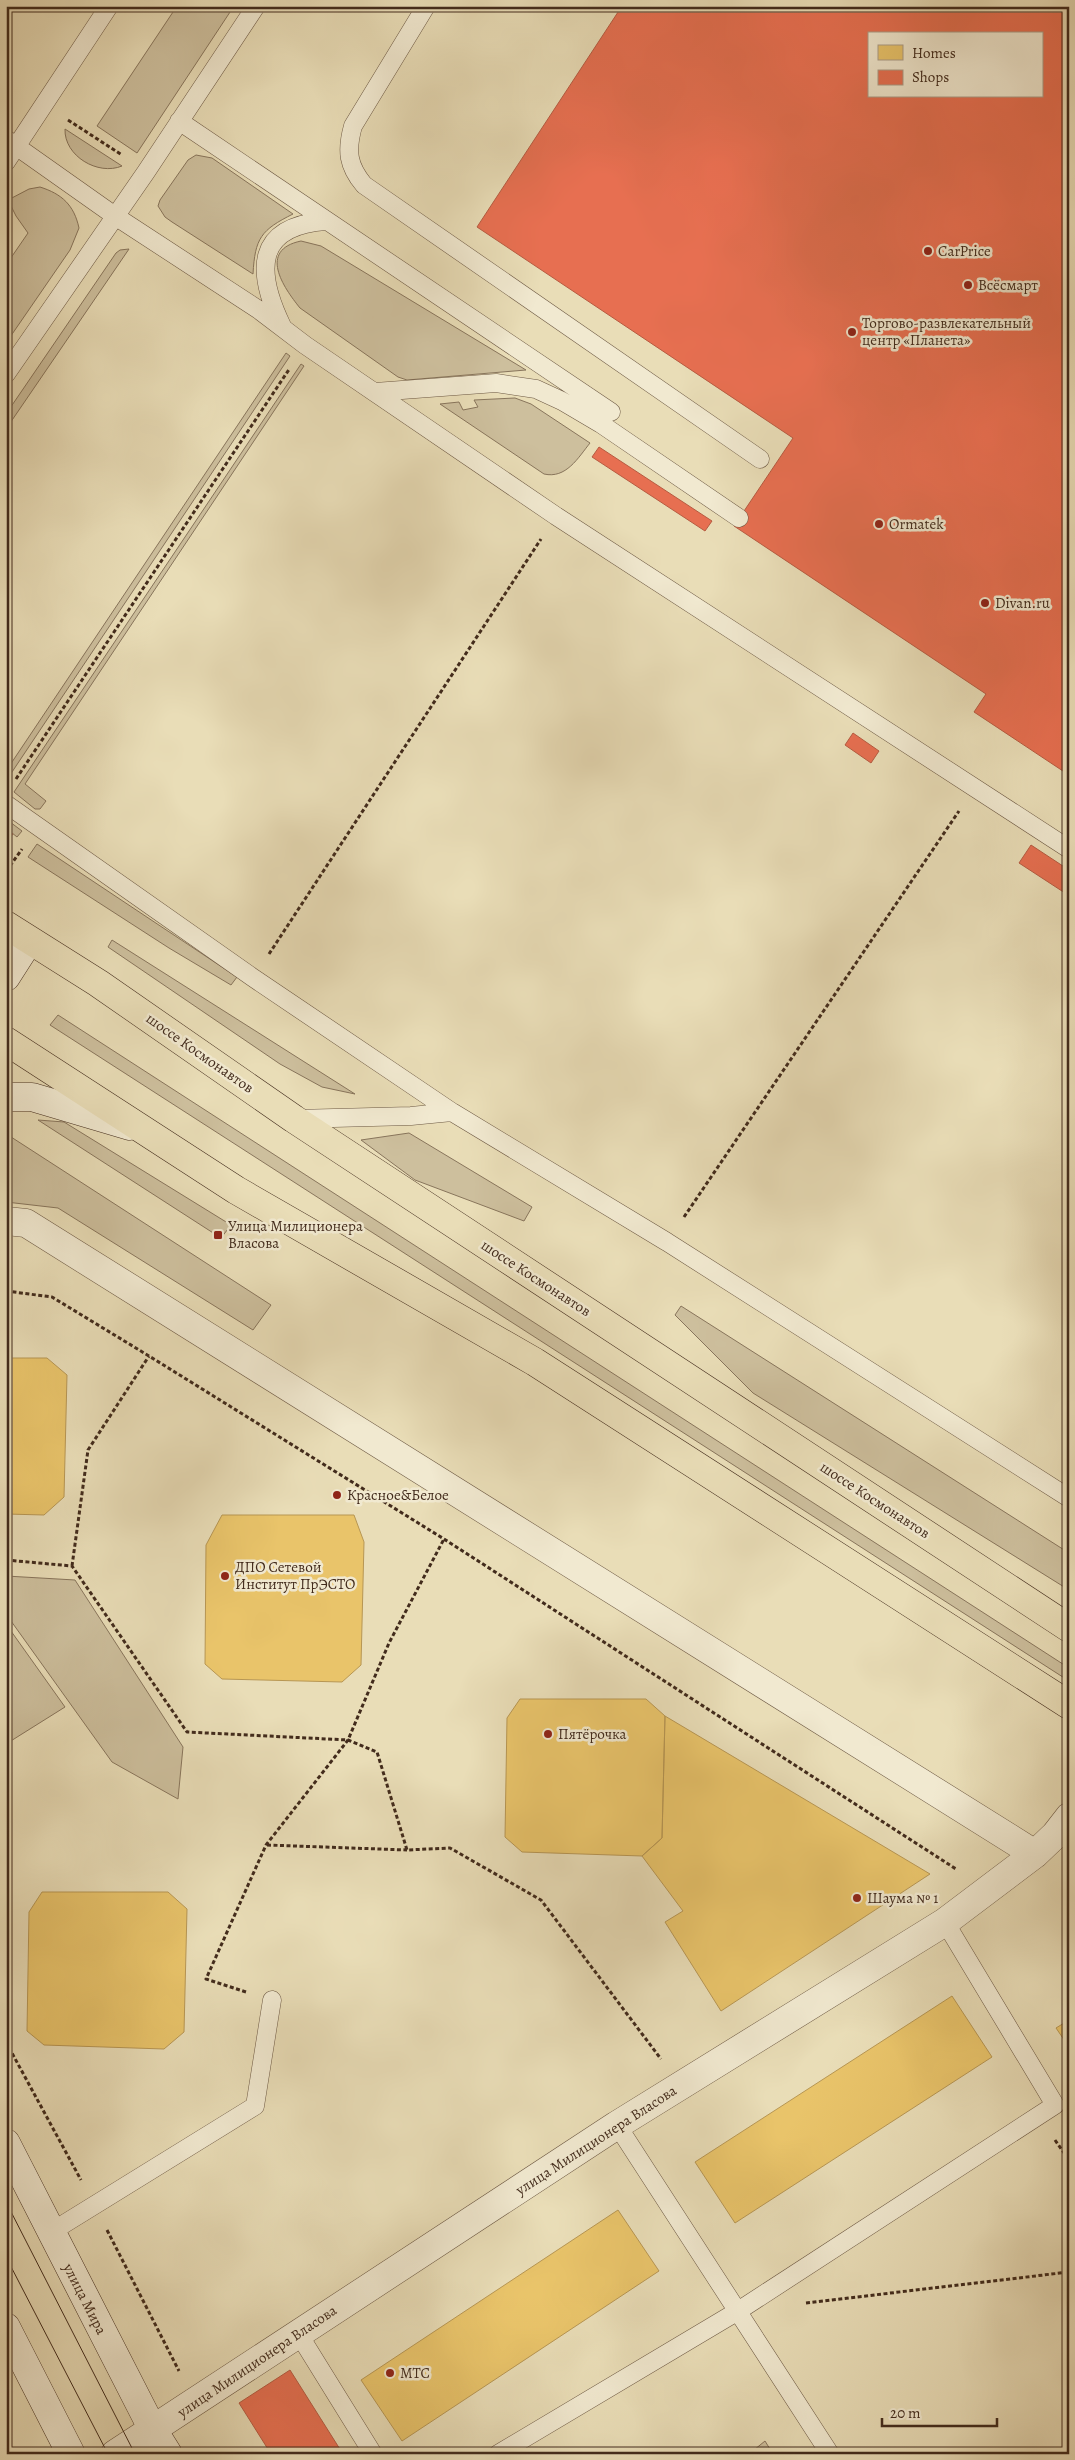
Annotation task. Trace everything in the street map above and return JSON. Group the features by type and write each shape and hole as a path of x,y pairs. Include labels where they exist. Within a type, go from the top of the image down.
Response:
{"main road":[{"name":"шоссе Космонавтов","path":"6,926 98,983 294,1119 1069,1628"},
{"path":"6,1041 236,1190 535,1362 1069,1705"}],"street":[{"path":"6,977 29,941"},
{"path":"6,1097 32,1097 145,1131"},
{"path":"6,1221 26,1223 1034,1854"},
{"name":"улица Милиционера Власова","path":"115,2454 617,2125 945,1922 1034,1854 1064,1834"},
{"name":"улица Мира","path":"6,2143 152,2430 168,2454"},
{"path":"6,2327 71,2454"}],"lane":[{"path":"6,162 12,142 109,6"},
{"path":"6,374 116,216 256,6"},
{"path":"426,6 353,126 348,143 348,159 354,174 364,185 760,459"},
{"path":"179,121 610,412"},
{"path":"12,142 116,216 283,328 305,345 556,516 1069,849"},
{"path":"283,328 268,292 265,277 266,260 271,246 281,234 294,226 326,221"},
{"path":"375,392 496,383 536,389 562,400 601,424 739,518"},
{"path":"6,804 252,977 452,1112 667,1242 1069,1498"},
{"path":"294,1119 411,1116 452,1112"},
{"path":"498,2454 738,2311 1055,2105 945,1922"},
{"path":"51,2232 255,2106 272,2000"},
{"path":"617,2125 830,2454"},
{"path":"298,2333 373,2454"}],"path":[{"path":"14,782 305,345"},
{"path":"266,959 546,532"},
{"path":"667,1242 975,787"},
{"path":"10,866 18,854"},
{"path":"6,1291 52,1297 149,1356 444,1539 956,1869"},
{"path":"149,1356 88,1450 72,1566 187,1732 348,1740 376,1752 407,1850"},
{"path":"1065,1534 1069,1529"},
{"path":"272,2000 206,1978 266,1846 348,1740 389,1643 444,1539"},
{"path":"6,1560 72,1566"},
{"path":"266,1846 407,1850 450,1848 541,1900 662,2061"},
{"path":"796,2304 1069,2272"}],"shaded area":[{"path":"177,6 234,6 137,153 97,126"},
{"path":"65,129 122,166 103,168 93,166 84,161 70,148 66,139"},
{"path":"196,155 212,158 293,214 274,225 258,243 253,274 165,217 158,206 160,200 188,160"},
{"path":"40,187 55,193 66,202 74,213 79,228 70,250 6,343 6,265 28,233 8,200 29,189"},
{"path":"301,241 321,246 526,370 407,380 398,377 300,308 293,299 282,280 277,261 280,252 288,246"},
{"path":"129,249 6,429 6,414 116,253 120,250"},
{"path":"286,353 290,356 6,781 6,767 8,768"},
{"path":"301,364 304,366 25,784 46,801 40,809 35,809 14,792"},
{"path":"515,398 531,404 590,443 571,466 559,473 552,475 544,474 440,404 459,402 463,410 478,407 474,400"},
{"path":"6,819 22,831 17,837 6,828"},
{"path":"37,844 237,977 231,985 169,948 28,857"},
{"path":"112,940 355,1094 322,1087 280,1064 108,947"},
{"path":"58,1015 1069,1668 1069,1681 50,1025"},
{"path":"38,1120 64,1122 231,1225 221,1238"},
{"path":"409,1133 532,1207 524,1221 415,1180 361,1140"},
{"path":"8,1135 271,1305 253,1330 58,1208 6,1202 6,1138"},
{"path":"681,1306 1069,1553 1069,1590 753,1393 675,1315"},
{"path":"6,1576 75,1580 183,1747 178,1799 112,1762 6,1614"},
{"path":"6,1624 65,1707 6,1744"},
{"path":"765,2441 773,2454 749,2454"}],"building: Homes":[{"path":"6,1358 47,1358 67,1375 64,1497 44,1515 6,1514"},
{"path":"222,1515 354,1515 364,1542 361,1665 342,1682 222,1679 205,1664 206,1545"},
{"path":"520,1699 646,1699 665,1716 662,1838 642,1856 522,1852 505,1837 507,1718"},
{"path":"665,1716 930,1874 721,2011 665,1922 683,1911 642,1856 662,1838"},
{"path":"42,1892 168,1892 187,1909 184,2032 164,2049 44,2045 27,2031 29,1912"},
{"path":"952,1996 992,2057 735,2223 695,2162"},
{"path":"1069,2020 1069,2047 1056,2028"},
{"path":"618,2210 659,2271 402,2441 361,2380"}],"building: Shops":[{"name":"Торгово-развлекательный центр «Планета»","path":"622,6 1069,6 1069,775 974,712 986,694 734,526 793,438 477,227"},
{"path":"599,447 712,521 705,531 592,457"},
{"path":"853,733 879,751 871,763 845,745"},
{"path":"6,828 13,834 9,839 6,837"},
{"path":"1031,845 1069,870 1069,886 1065,893 1019,863"},
{"path":"290,2370 343,2454 271,2454 239,2403"}],"tram line":[{"path":"6,2202 135,2454"},
{"path":"6,2257 108,2454"}],"place":[{"name":"CarPrice","path":"928,251"},
{"name":"Всёсмарт","path":"968,285"},
{"name":"Торгово-развлекательный центр «Планета»","path":"852,332"},
{"name":"Ormatek","path":"879,524"},
{"name":"Divan.ru","path":"985,603"},
{"name":"Улица Милиционера Власова","path":"218,1235"},
{"name":"Красное&Белое","path":"337,1495"},
{"name":"ДПО Сетевой Институт ПрЭСТО","path":"225,1576"},
{"name":"Пятёрочка","path":"548,1734"},
{"name":"Шаума № 1","path":"857,1898"},
{"name":"МТС","path":"390,2373"}]}
